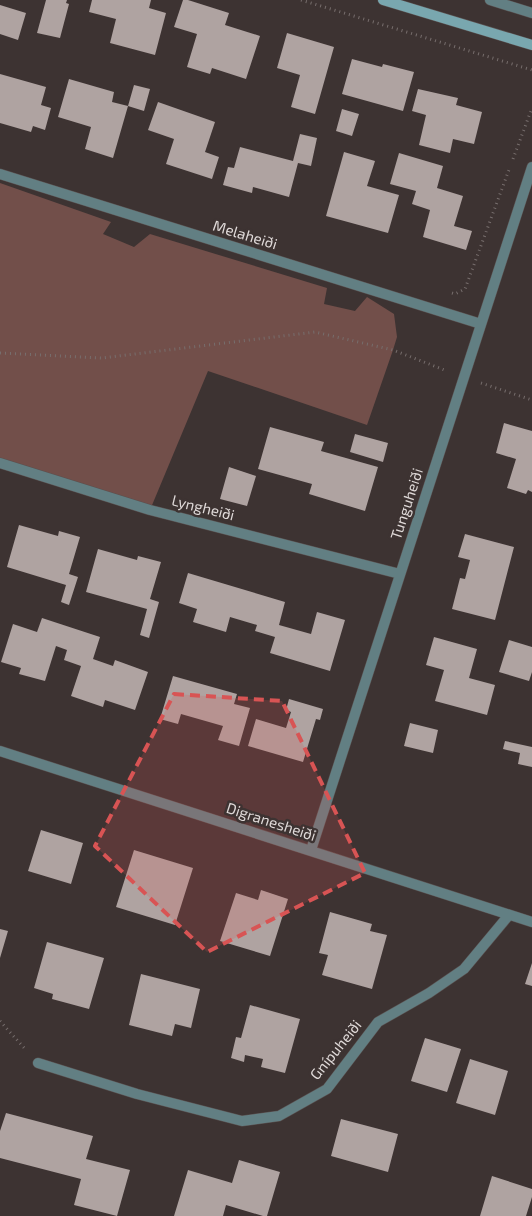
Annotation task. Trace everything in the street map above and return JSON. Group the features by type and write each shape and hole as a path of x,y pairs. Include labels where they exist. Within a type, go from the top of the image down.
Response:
{"street":[{"path":"384,0 532,45"},
{"path":"490,0 532,12"},
{"name":"Tunguheiði","path":"311,850 532,167"},
{"name":"Melaheiði","path":"0,174 481,324"},
{"name":"Lyngheiði","path":"0,463 150,510 400,574"},
{"name":"Digranesheiði","path":"0,752 532,922"},
{"name":"Gnípuheiði","path":"38,1063 137,1094 242,1121 278,1116 327,1089 378,1022 429,993 464,969 509,915"}],"path":[{"path":"301,0 532,70"},
{"path":"446,292 455,294 465,289 532,108"},
{"path":"0,353 102,358 314,332 394,350 464,377 532,400"},
{"path":"0,1021 38,1063"}],"highlighted area":[{"path":"174,694 282,701 365,873 207,952 95,846"}],"shaded area":[{"path":"0,183 111,222 103,234 134,247 150,234 327,288 324,304 355,311 367,297 394,314 397,337 367,425 208,371 150,510 0,459"}],"building":[{"path":"46,0 67,0 66,3 69,4 60,38 37,33"},
{"path":"92,0 151,0 149,8 166,13 155,55 110,43 116,19 89,12"},
{"path":"183,0 229,13 225,25 260,36 246,79 212,68 210,74 187,67 197,34 174,27"},
{"path":"0,5 26,13 18,40 0,34"},
{"path":"287,33 334,47 315,114 291,107 300,75 277,68"},
{"path":"352,59 382,67 383,64 414,72 403,111 342,94"},
{"path":"0,74 46,87 41,105 51,108 45,130 33,126 31,132 0,123"},
{"path":"69,79 114,92 112,102 128,106 113,158 85,149 91,127 58,117"},
{"path":"134,85 150,89 144,111 128,106"},
{"path":"418,89 458,98 456,105 482,112 474,144 453,139 450,153 419,145 426,115 412,111"},
{"path":"158,102 215,122 205,152 219,157 212,179 166,164 174,139 148,130"},
{"path":"342,109 359,114 352,136 336,131"},
{"path":"300,134 317,138 311,166 298,163 289,197 253,187 252,193 223,185 228,167 234,168 240,147 293,161"},
{"path":"344,152 375,161 367,186 399,195 388,233 326,216"},
{"path":"399,153 443,166 437,188 463,196 454,226 472,231 466,250 423,237 430,210 412,204 416,191 390,184"},
{"path":"504,423 532,431 532,492 528,490 526,494 507,488 516,459 496,453"},
{"path":"270,427 324,442 321,451 378,467 365,511 309,494 312,484 258,469"},
{"path":"355,434 388,443 383,462 350,452"},
{"path":"229,467 256,476 247,506 220,499"},
{"path":"19,525 58,536 59,531 80,537 69,574 78,577 69,605 61,602 66,585 7,567"},
{"path":"465,534 514,547 495,620 452,609 460,578 465,579 470,560 458,557"},
{"path":"98,549 137,560 138,556 161,562 150,599 159,602 149,638 140,635 147,609 86,592"},
{"path":"188,573 285,602 279,625 311,634 317,612 345,620 330,671 270,653 275,637 255,631 257,625 230,617 226,632 193,622 197,609 179,603"},
{"path":"42,618 100,637 93,659 113,666 115,660 148,672 135,710 105,700 103,707 71,696 81,666 64,660 67,650 56,646 45,681 19,674 21,668 1,662 13,624 37,632"},
{"path":"434,637 477,649 469,678 495,685 487,715 435,701 444,670 426,665"},
{"path":"509,640 532,647 532,672 529,681 499,672"},
{"path":"173,676 237,694 234,704 250,708 239,746 218,740 223,726 181,714 178,724 160,719"},
{"path":"289,699 323,709 320,720 316,719 303,762 248,746 256,719 286,728 291,712 286,710"},
{"path":"410,723 438,730 433,753 404,746"},
{"path":"505,741 532,747 532,767 518,764 520,753 503,749"},
{"path":"41,830 83,843 71,884 28,871"},
{"path":"134,850 193,868 175,925 116,907"},
{"path":"261,890 288,899 270,956 220,941 236,893 258,900"},
{"path":"330,912 372,924 370,931 387,935 372,989 322,975 328,955 319,953"},
{"path":"0,929 8,931 0,958"},
{"path":"47,942 104,958 89,1009 52,999 53,994 34,988"},
{"path":"532,963 532,986 525,984"},
{"path":"141,974 200,989 191,1028 175,1024 172,1036 129,1025"},
{"path":"250,1005 300,1019 285,1073 261,1067 263,1059 245,1055 244,1062 231,1058 236,1037 241,1038"},
{"path":"425,1038 461,1049 447,1092 411,1081"},
{"path":"470,1059 508,1071 495,1115 456,1103"},
{"path":"6,1113 93,1136 86,1159 130,1170 117,1216 74,1205 81,1179 0,1158 0,1131"},
{"path":"341,1119 398,1134 388,1172 331,1156"},
{"path":"239,1160 280,1172 267,1216 226,1205 223,1216 174,1216 188,1170 232,1183"},
{"path":"492,1176 532,1189 532,1197 526,1216 480,1216"}]}
